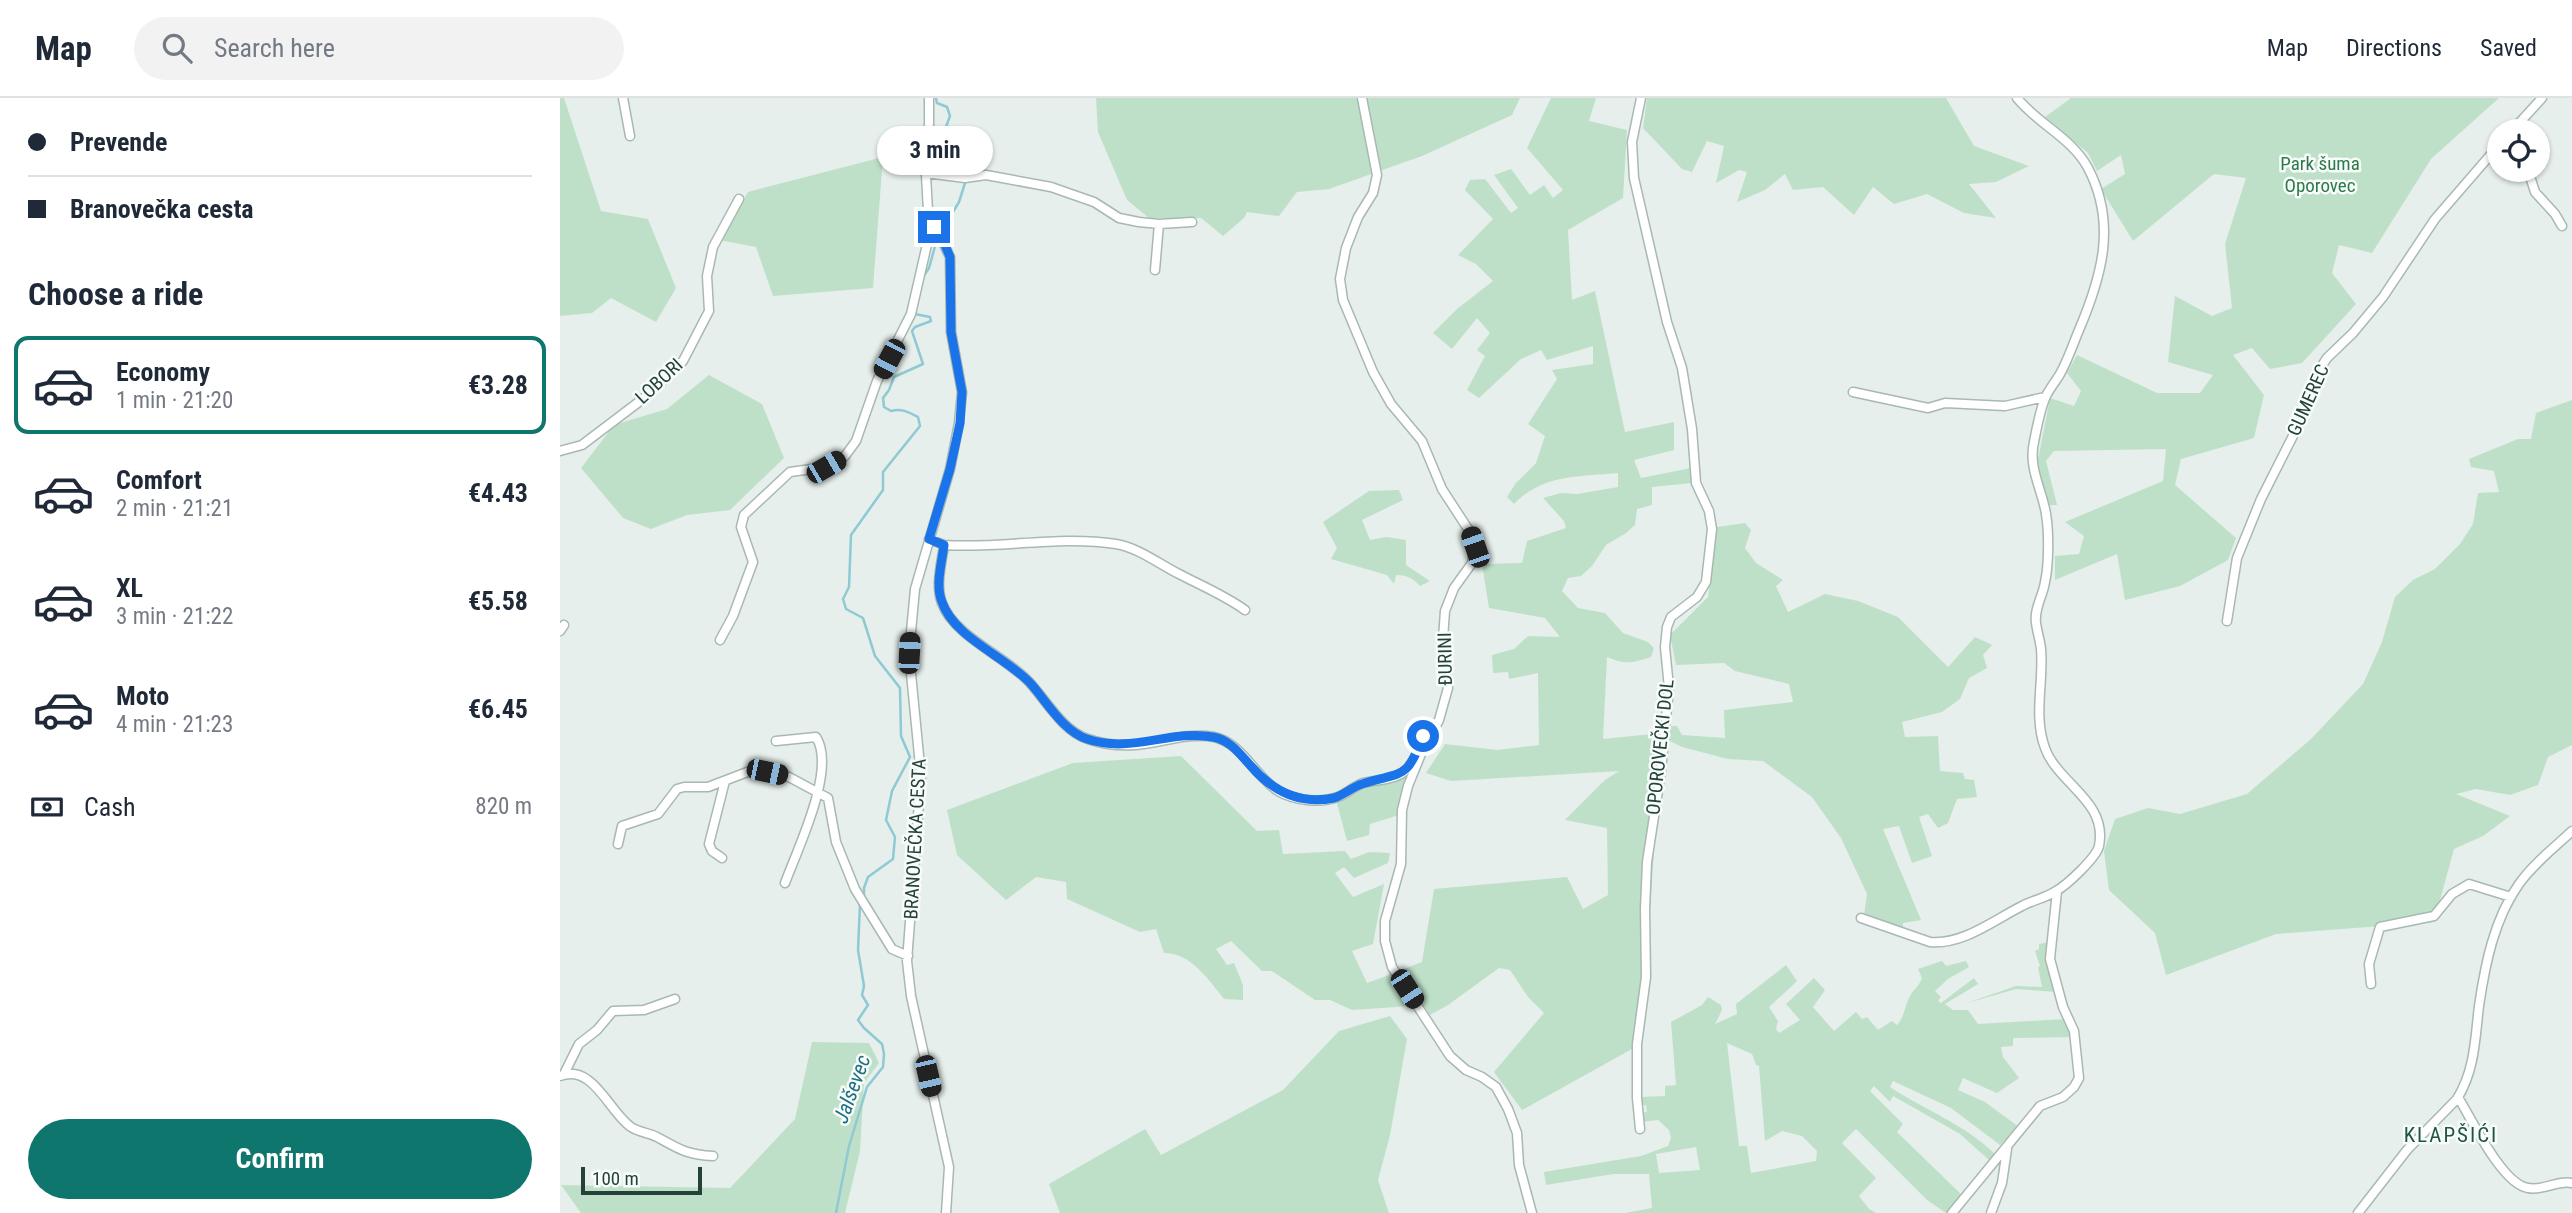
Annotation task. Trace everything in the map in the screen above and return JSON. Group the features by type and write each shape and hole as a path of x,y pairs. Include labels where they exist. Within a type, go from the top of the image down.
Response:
{"street":[{"path":"623,98 630,136"},
{"name":"BRANOVEČKA CESTA","path":"929,98 929,125 924,140 928,211 950,257 951,332 962,392 960,423 950,469 915,589 909,653 920,776 908,956 911,996 949,1167 946,1213"},
{"name":"ĐURINI","path":"1362,98 1377,175 1373,193 1357,217 1346,248 1340,279 1343,300 1373,372 1391,404 1422,441 1442,489 1470,532 1475,547 1472,564 1454,588 1445,611 1443,638 1448,688 1440,715 1408,786 1402,810 1401,864 1385,922 1385,942 1392,967 1450,1056 1466,1070 1496,1087 1508,1108 1517,1133 1519,1165 1532,1213"},
{"name":"OPOROVEČKI DOL","path":"1640,1129 1637,1044 1646,977 1644,909 1647,862 1661,771 1669,688 1665,647 1667,627 1671,617 1697,597 1706,582 1712,529 1709,511 1696,483 1692,429 1682,368 1667,322 1634,178 1632,142 1641,98"},
{"path":"1861,918 1930,942 1941,943 1970,934 2057,891 2095,856 2099,845 2098,822 2094,811 2088,800 2052,762 2045,748 2038,717 2041,649 2035,620 2037,604 2045,583 2047,539 2046,513 2033,470 2033,446 2045,397 2061,372 2090,305 2103,264 2103,209 2089,169 2079,154 2017,98"},
{"path":"2523,119 2542,98"},
{"name":"GUMEREC","path":"2227,621 2237,558 2261,499 2303,416 2316,375 2327,358 2353,333 2383,297 2435,219 2487,159"},
{"path":"926,173 965,178 986,175 1051,187 1094,202 1119,218 1158,224 1192,222"},
{"path":"2532,182 2535,192 2562,226"},
{"name":"LOBORI","path":"560,450 582,445 644,398 682,361 709,311 707,276 713,247 739,199"},
{"path":"1155,270 1158,224"},
{"path":"720,640 733,615 752,562 741,527 744,515 790,472 826,467 845,456 856,440 877,381 911,314 928,240 937,232"},
{"path":"1853,392 1928,408 1945,403 2005,406 2045,397"},
{"path":"929,539 944,545 962,546 1040,541 1118,544 1223,595 1245,610"},
{"path":"944,545 939,587 942,603 952,620 1030,683 1065,724 1085,739 1107,744 1134,745 1188,736 1214,737 1231,743 1255,771 1278,791 1297,799 1314,800 1337,797 1360,784 1403,773 1415,759 1423,736 1440,715"},
{"path":"776,741 816,737 823,757 818,791 785,883"},
{"path":"618,844 622,826 658,814 677,789 708,787 750,771 789,777 828,798 836,842 855,889 892,949 908,956"},
{"path":"722,858 712,851 709,844 725,781"},
{"path":"2358,1213 2407,1150 2458,1097 2472,1068 2484,975 2494,939 2511,897 2536,864 2572,831"},
{"path":"2371,984 2369,964 2380,927 2434,916 2452,894 2469,884 2511,897"},
{"path":"1952,1213 2040,1106 2063,1097 2079,1078 2074,1031 2063,1007 2050,959 2057,891"},
{"path":"562,1075 579,1044 597,1030 609,1013 644,1010 675,999"},
{"path":"562,1075 573,1073 588,1079 632,1128 681,1152 693,1156 713,1156"},
{"path":"2458,1097 2506,1173 2517,1184 2537,1189 2564,1182 2572,1184"},
{"path":"1991,1213 2002,1183 2007,1149"}],"green space":[{"path":"560,98 564,98 601,211 648,219 676,288 656,322 611,298 592,313 560,316"},
{"path":"1096,98 1520,98 1512,115 1422,156 1329,189 1297,192 1279,216 1247,212 1244,218 1223,236 1201,218 1149,218 1127,200 1098,132"},
{"path":"1551,98 1596,98 1589,121 1627,130 1623,198 1568,230 1572,300 1595,291 1625,432 1674,422 1674,450 1634,460 1641,478 1691,468 1691,483 1652,487 1652,505 1637,509 1635,525 1606,545 1592,566 1581,576 1568,578 1562,591 1578,608 1605,613 1623,633 1648,642 1654,648 1651,657 1634,662 1607,657 1603,739 1662,733 1641,1044 1522,1110 1494,1072 1544,1013 1528,997 1510,970 1499,968 1430,1015 1401,970 1422,962 1434,889 1567,877 1583,909 1608,895 1607,828 1565,820 1605,780 1619,771 1451,781 1426,773 1445,744 1497,750 1539,745 1538,673 1509,679 1508,672 1493,673 1492,655 1514,649 1528,636 1560,637 1545,618 1489,608 1482,564 1522,563 1527,541 1566,528 1564,521 1543,498 1561,493 1577,494 1618,487 1618,473 1589,475 1549,482 1525,494 1514,504 1507,497 1516,483 1536,463 1545,436 1528,424 1557,379 1552,370 1593,364 1593,346 1547,360 1541,350 1521,359 1479,398 1467,390 1485,356 1477,350 1490,333 1477,318 1452,349 1433,333 1457,309 1493,281 1476,264 1458,255 1493,219 1465,190 1470,180 1485,179 1511,213 1518,208 1494,175 1511,169 1530,195 1544,185 1553,198 1563,190 1527,148"},
{"path":"1647,98 1946,98 1974,146 2029,166 1996,182 1969,184 1996,218 1964,213 1927,194 1894,204 1873,187 1854,215 1823,187 1793,190 1785,174 1765,190 1737,202 1747,172 1739,170 1716,183 1724,146 1707,141 1692,172 1682,169 1643,128"},
{"name":"Park šuma Oporovec","path":"2071,98 2499,98 2431,159 2372,253 2339,245 2332,273 2356,304 2302,363 2270,369 2252,348 2233,355 2264,395 2254,438 2181,459 2175,485 2236,538 2228,560 2180,586 2125,600 2117,554 2055,580 2055,556 2079,554 2084,536 2065,522 2163,481 2166,449 2054,451 2046,461 2057,505 2048,505 2037,465 2050,398 2074,406 2081,391 2067,373 2077,355 2157,393 2200,393 2213,375 2168,362 2175,296 2212,316 2232,308 2225,244 2246,178 2214,174 2133,241 2101,189 2125,174 2121,155 2097,171 2088,153 2045,117"},
{"path":"883,157 873,288 773,296 756,247 719,240 748,192"},
{"path":"709,375 762,404 784,458 730,510 687,515 651,529 623,518 581,468 614,425 667,409"},
{"path":"2572,400 2572,745 2548,757 2538,785 2510,795 2476,789 2456,794 2510,816 2483,836 2454,849 2434,922 2276,934 2166,975 2155,933 2109,890 2104,851 2115,819 2148,808 2180,814 2247,794 2311,739 2363,684 2382,642 2395,597 2413,580 2435,569 2460,544 2473,524 2478,493 2499,492 2494,471 2471,467 2469,459 2518,439 2531,439 2536,413"},
{"path":"1399,490 1403,500 1362,520 1370,540 1386,537 1406,540 1406,565 1430,581 1420,586 1412,579 1400,575 1396,575 1394,584 1387,575 1331,559 1337,548 1323,522 1369,491"},
{"path":"1745,523 1751,530 1745,548 1756,563 1783,580 1776,586 1788,612 1825,594 1858,601 1898,617 1948,667 1975,637 1992,645 1983,655 1987,668 1969,678 1960,699 1942,712 1902,722 1905,737 1938,736 1940,771 1963,773 1965,779 1974,780 1977,797 1957,799 1948,823 1938,828 1928,814 1919,817 1932,856 1912,863 1899,826 1883,829 1921,920 1903,923 1903,929 1864,916 1867,894 1841,838 1812,797 1763,761 1728,759 1682,747 1668,740 1669,726 1677,726 1682,735 1725,738 1724,710 1793,702 1789,684 1735,671 1724,663 1676,665 1670,635 1708,597 1717,527"},
{"path":"1181,756 1257,831 1279,830 1283,854 1345,851 1351,859 1369,852 1390,853 1388,863 1354,878 1344,867 1335,873 1353,897 1384,884 1373,944 1352,951 1367,983 1392,974 1411,1006 1352,1010 1330,1000 1315,1000 1272,971 1262,971 1231,941 1216,949 1227,965 1234,963 1243,985 1243,1000 1224,999 1206,976 1191,963 1174,954 1164,953 1156,929 1140,932 1067,899 1066,882 1036,877 1006,900 957,855 947,810 1073,763"},
{"path":"1408,775 1399,815 1370,824 1369,835 1347,841 1336,800 1354,791"},
{"path":"2050,942 2056,992 2016,989 1964,1004 2016,986 2042,987 2035,951 2039,949 2039,944"},
{"path":"1942,961 1946,966 1966,961 1969,967 1948,979 1935,991 1941,997 1938,1001 1941,1003 1974,978 1978,984 1945,1004 1953,1010 1968,1010 1978,1024 2066,1019 2073,1037 2013,1038 2013,1046 2001,1047 2003,1057 2019,1078 1997,1093 1963,1078 1958,1090 1985,1102 2019,1127 2000,1145 1951,1108 1893,1081 1890,1087 1983,1143 1995,1154 1990,1161 1960,1134 1893,1096 1890,1102 1874,1086 1870,1091 1903,1124 1897,1132 1963,1196 1946,1213 1927,1200 1856,1129 1842,1143 1876,1178 1859,1196 1869,1209 1876,1213 1625,1213 1652,1208 1649,1174 1613,1174 1546,1185 1544,1172 1641,1156 1668,1146 1671,1138 1669,1130 1658,1120 1642,1122 1641,1113 1647,1112 1646,1105 1640,1106 1640,1097 1665,1096 1665,1086 1676,1085 1671,1022 1702,1005 1708,997 1721,1005 1722,1010 1715,1024 1737,1014 1736,1004 1786,965 1797,981 1769,1007 1778,1021 1776,1029 1779,1033 1800,1020 1786,1004 1814,978 1825,990 1813,1007 1834,1031 1856,1012 1862,1019 1867,1017 1878,1030 1892,1021 1897,1025 1900,1022 1910,995 1922,978 1918,969","holes":["1727,1043 1752,1054 1759,1066 1765,1141 1782,1131 1802,1136 1817,1151 1816,1161 1751,1173 1747,1146 1739,1146","1696,1147 1700,1170 1659,1173 1656,1154"]},
{"path":"1390,1016 1407,1039 1390,1135 1378,1180 1389,1213 1060,1213 1049,1184 1145,1129 1161,1155 1283,1090 1339,1031"},
{"path":"812,1042 869,1043 879,1063 864,1083 860,1151 845,1213 581,1213 561,1185 730,1188 795,1119"}],"waterway":[{"name":"Jalševec","path":"936,98 937,103 947,107 950,116 943,135 962,166 965,177"},
{"name":"Jalševec","path":"942,230 959,202 965,183"},
{"name":"Jalševec","path":"923,277 929,268 937,239"},
{"name":"Jalševec","path":"864,900 868,877 893,859 895,837 886,820 892,791 910,757 901,736 900,688 875,656 863,618 846,609 843,599 849,587 851,535 883,490 883,472 920,426 918,417 884,407 883,398 894,377 923,364 912,331 915,327 931,321 930,317 915,314 915,311"},
{"name":"Jalševec","path":"836,1213 849,1146 867,1087 883,1067 882,1044 858,1020 868,1005 862,995 864,986 858,950 860,904"}],"district":[{"name":"KLAPŠIĆI","path":"2451,1135"}],"route":[{"path":"934,227 950,257 951,332 962,392 960,423 950,469 929,539 944,545 939,587 942,603 952,620 1030,683 1065,724 1085,739 1107,744 1134,745 1188,736 1214,737 1231,743 1255,771 1278,791 1297,799 1337,797 1360,784 1403,773 1415,759 1423,736"}]}
